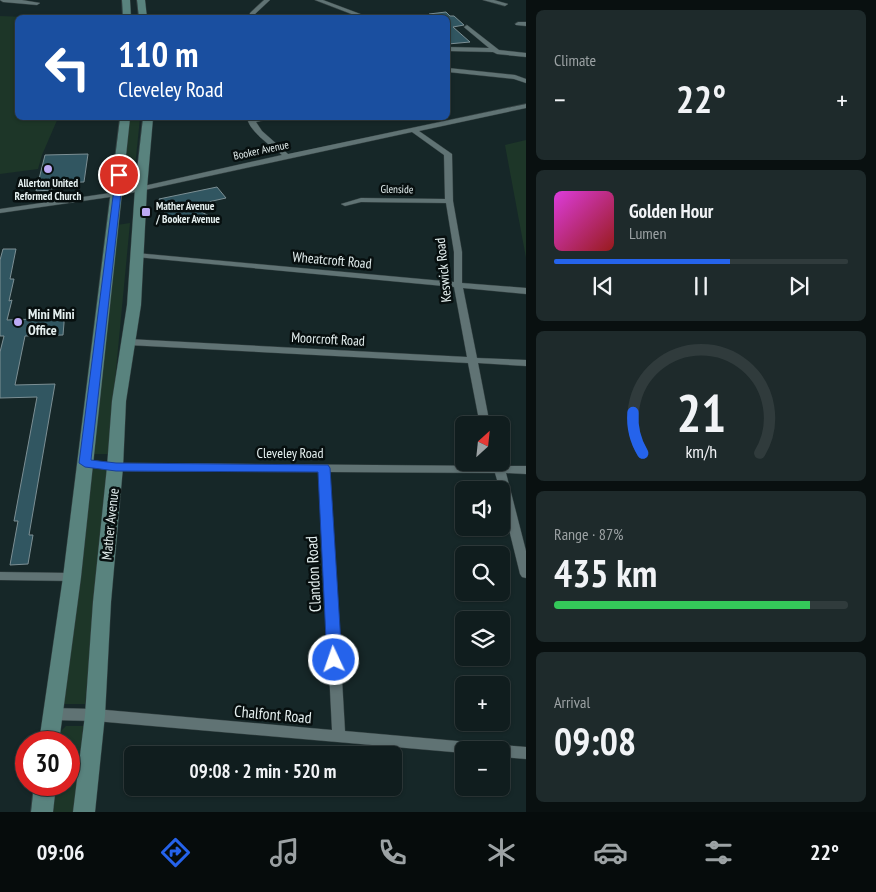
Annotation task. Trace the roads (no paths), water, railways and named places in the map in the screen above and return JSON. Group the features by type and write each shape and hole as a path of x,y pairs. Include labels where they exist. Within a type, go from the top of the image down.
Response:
{"main road":[{"path":"126,0 127,15"},
{"path":"141,0 143,15"},
{"path":"50,731 72,577 125,120"},
{"name":"Mather Avenue","path":"84,812 95,714 102,602 116,467 119,400 134,305 136,255 148,120"},
{"path":"42,812 44,796"}],"street":[{"path":"3,0 37,4"},
{"path":"252,15 267,0"},
{"path":"318,0 360,15"},
{"path":"486,0 505,4"},
{"path":"518,24 526,24"},
{"path":"467,27 493,50"},
{"path":"450,49 493,50 526,56"},
{"path":"450,70 515,77 526,81"},
{"name":"Booker Avenue","path":"0,211 117,194 526,106"},
{"path":"252,120 259,132 288,156"},
{"name":"Keswick Road","path":"412,130 448,154 449,201 458,252 458,286 483,416"},
{"name":"Glenside","path":"345,204 361,200 449,201"},
{"name":"Wheatcroft Road","path":"136,255 526,291"},
{"name":"Moorcroft Road","path":"128,342 526,362"},
{"name":"Cleveley Road","path":"85,463 116,467 455,467"},
{"name":"Clandon Road","path":"324,468 339,737"},
{"name":"Cleveley Road","path":"510,468 526,470"},
{"path":"500,471 526,574"},
{"path":"0,576 72,577"},
{"name":"Chalfont Road","path":"52,714 95,714 455,747"},
{"path":"510,752 526,753"}],"place":[{"name":"Allerton United Reformed Church","path":"48,169"},
{"name":"Mather Avenue / Booker Avenue","path":"146,212"},
{"name":"Mini Mini Office","path":"18,322"}]}
